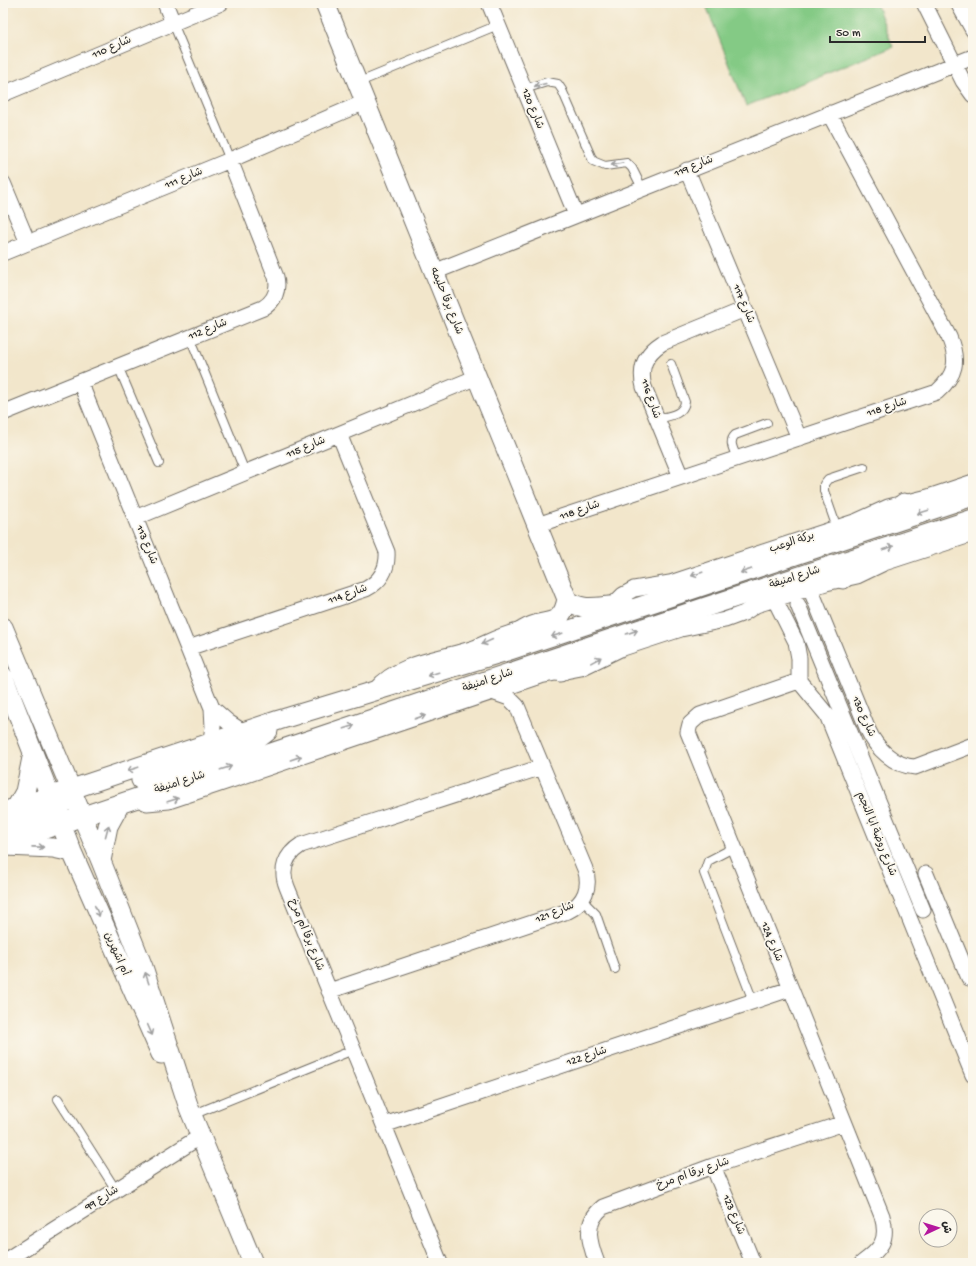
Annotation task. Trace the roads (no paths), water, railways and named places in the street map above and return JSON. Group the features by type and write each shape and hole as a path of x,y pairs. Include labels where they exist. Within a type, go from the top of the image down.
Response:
{"street":[{"path":"165,3 173,23"},
{"name":"شارع 110","path":"3,94 221,3"},
{"name":"شارع برقا حليمه","path":"325,3 567,599"},
{"name":"شارع 120","path":"489,3 576,215"},
{"path":"924,3 955,65 973,95"},
{"path":"958,3 973,30"},
{"name":"شارع 119","path":"434,272 829,113 973,57"},
{"name":"شارع 111","path":"3,253 230,160 365,102"},
{"name":"شارع 118","path":"537,525 937,392 947,383 953,372 955,362 954,348 949,336 829,113"},
{"name":"شارع 112","path":"3,413 263,308 271,302 276,292 276,277 230,160"},
{"name":"شارع 117","path":"687,170 799,438"},
{"path":"3,183 28,243"},
{"name":"شارع 116","path":"681,477 657,419 642,377 642,366 646,357 653,348 662,343 745,309"},
{"name":"شارع 115","path":"135,518 477,378"},
{"name":"شارع 113","path":"80,382 212,708 213,727 210,744"},
{"name":"شارع 114","path":"188,648 366,589 373,586 383,574 387,560 385,545 339,434"},
{"name":"بركة الوعب","path":"613,605 623,595 634,589 670,583 857,521 883,508 928,497 973,482"},
{"name":"شارع امنيفة","path":"3,845 65,805 210,744 279,720 506,651 973,496"},
{"path":"874,528 904,503"},
{"name":"شارع امنيفة","path":"9,810 128,801 481,692 593,645 973,519"},
{"path":"706,607 756,605 775,600 810,588 857,576 884,563 973,534"},
{"path":"843,579 867,555"},
{"name":"شارع 130","path":"810,588 868,730 872,738 883,752 905,765 915,767 973,745"},
{"path":"556,620 563,613 567,599 577,606 591,608 613,605 635,608"},
{"path":"775,600 796,642 799,658 799,681"},
{"path":"481,692 529,680 546,674 581,668 620,649 681,629 735,617 756,605"},
{"path":"798,605 923,910"},
{"path":"374,692 385,680 402,670 473,648 505,634 574,616 591,608"},
{"path":"3,627 65,805"},
{"path":"506,651 513,639 523,630"},
{"path":"560,672 593,645"},
{"path":"3,666 20,692 65,805 104,896 110,906 124,920"},
{"path":"3,676 33,753 65,805"},
{"path":"481,692 509,698 517,706 520,695 529,680"},
{"name":"شارع 124","path":"799,681 700,715 690,724 688,732 885,1226 885,1234 879,1250 862,1263"},
{"name":"شارع روضة ابا النجم","path":"799,681 827,715 973,1075"},
{"name":"شارع 121","path":"329,991 568,911 582,900 588,888 587,875 517,706"},
{"name":"شارع 113","path":"212,708 228,722 245,733"},
{"path":"3,827 65,805 237,751 259,738 279,720"},
{"path":"9,810 25,792 33,753"},
{"name":"شارع برقا ام مرخ","path":"440,1263 284,881 284,866 286,860 295,848 301,845 542,767"},
{"path":"101,860 108,826 128,801"},
{"name":"أم اشهرين","path":"65,805 72,852 161,1054 191,1111"},
{"name":"أم اشهرين","path":"65,805 101,860 143,967 191,1111 253,1263"},
{"path":"3,845 53,848 72,852"},
{"path":"926,874 969,978"},
{"path":"910,920 923,910 938,902"},
{"name":"شارع 122","path":"384,1125 790,989"},
{"name":"شارع برقا ام مرخ","path":"597,1263 588,1236 590,1223 598,1211 609,1204 713,1166 844,1123"},
{"name":"شارع 99","path":"3,1262 201,1136"},
{"name":"شارع 123","path":"713,1166 753,1263"}],"lane":[{"path":"173,23 230,160"},
{"path":"357,83 498,25"},
{"path":"524,89 551,82 558,84 562,90 590,158 601,166 627,163 632,168 642,188"},
{"path":"190,337 245,472"},
{"path":"657,419 677,414 684,407 685,402 671,364"},
{"path":"118,366 159,463"},
{"path":"737,458 731,444 732,438 767,423"},
{"path":"837,528 824,491 824,484 828,479 864,467"},
{"path":"733,848 708,861 704,873 753,1002"},
{"path":"582,900 596,914 615,969"},
{"path":"191,1111 353,1050"},
{"path":"58,1099 116,1190"}]}
